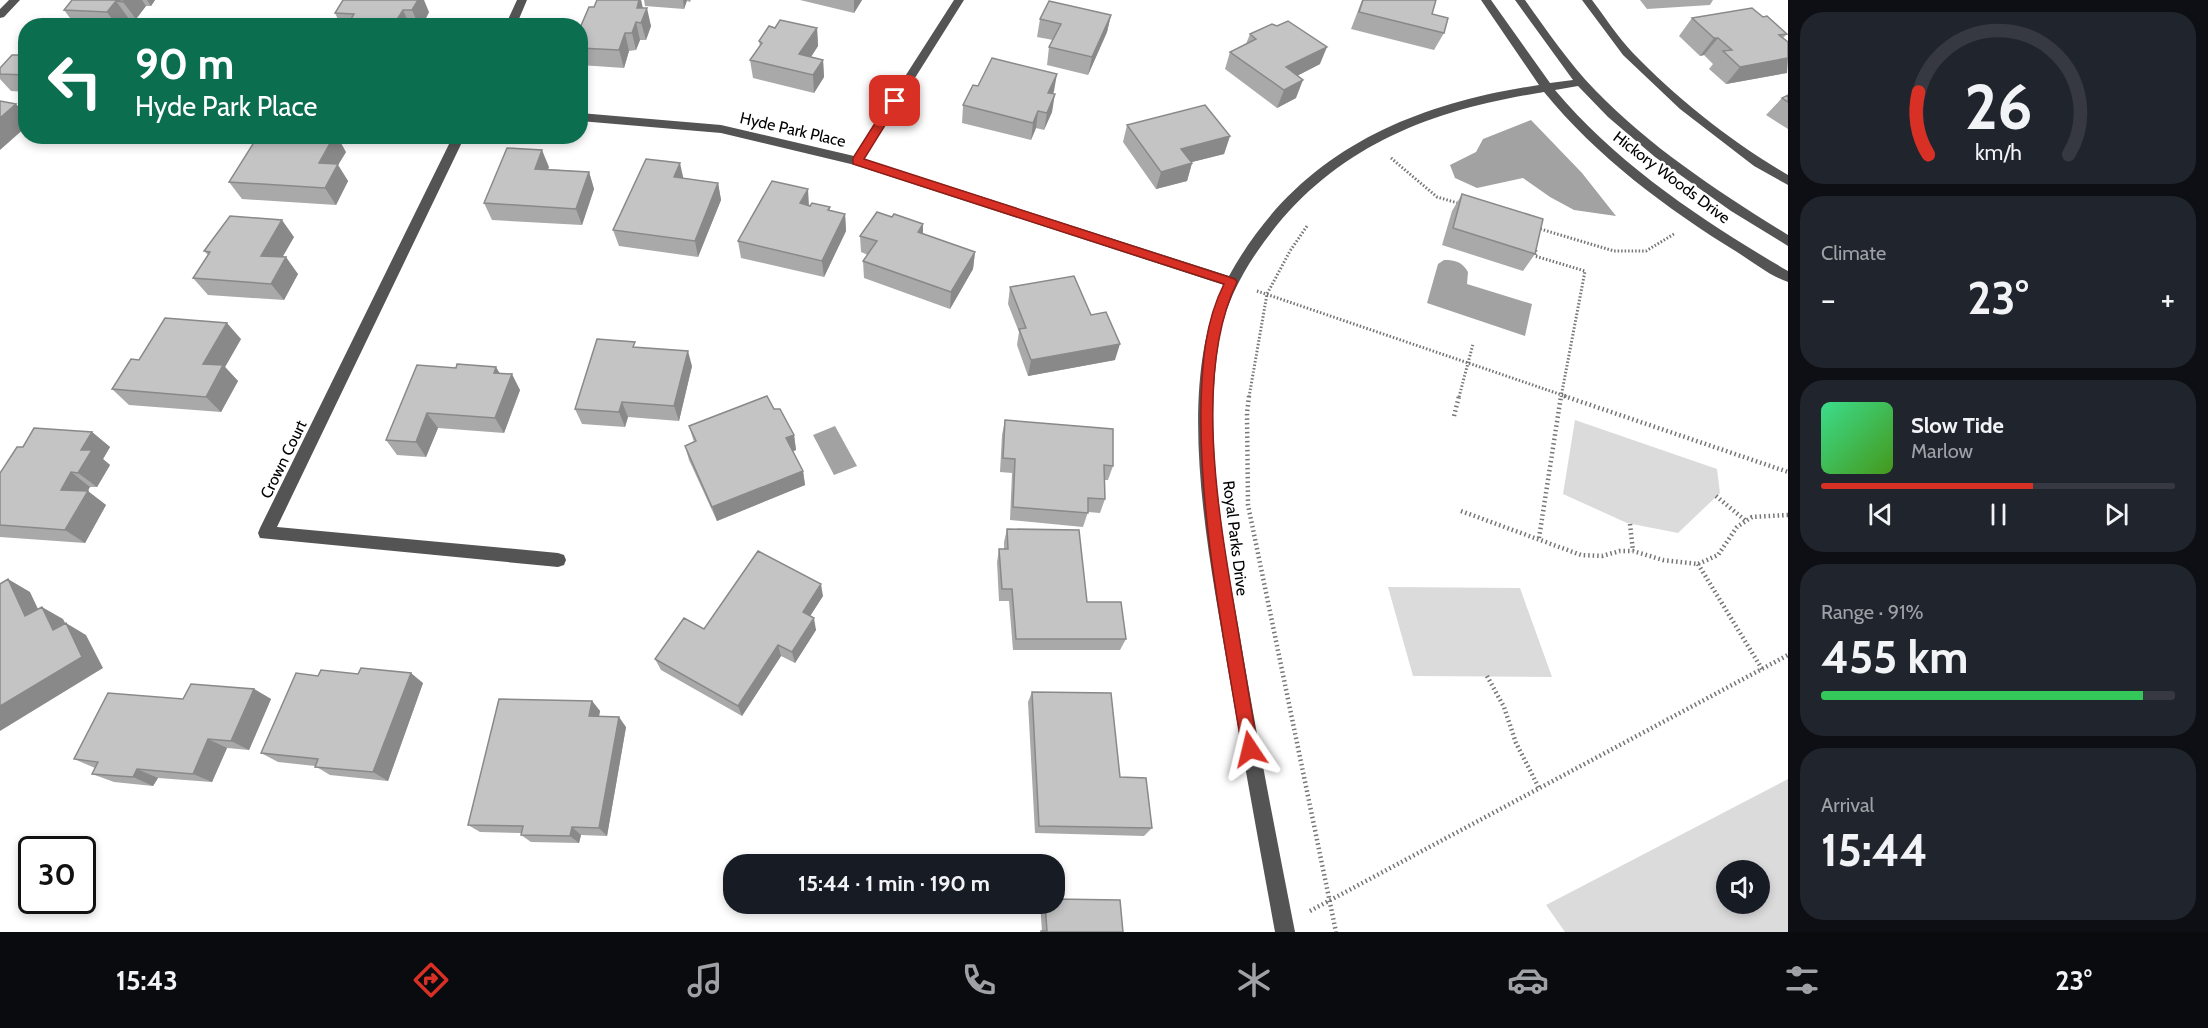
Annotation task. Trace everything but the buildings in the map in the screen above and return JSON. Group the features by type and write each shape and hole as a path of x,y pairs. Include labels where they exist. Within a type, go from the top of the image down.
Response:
{"street":[{"path":"0,15 15,0"},
{"path":"514,18 522,0"},
{"path":"857,161 959,0"},
{"name":"Hickory Woods Drive","path":"1486,0 1547,87 1579,123 1627,168 1687,213 1788,277"},
{"name":"Hickory Woods Drive","path":"1520,0 1551,47 1582,82 1632,131 1667,160 1728,204 1788,241"},
{"path":"1587,0 1627,53 1684,106 1758,163 1788,181"},
{"name":"Royal Parks Drive","path":"1285,928 1246,728 1213,519 1207,444 1208,375 1213,334 1224,296 1262,232 1298,192 1339,158 1370,139 1422,117 1477,100 1582,82"},
{"name":"Hyde Park Place","path":"588,118 720,129 857,161 1231,282"},
{"name":"Crown Court","path":"455,144 266,533 558,560"}],"path":[{"path":"1370,139 1437,197 1471,208"},
{"path":"1309,223 1290,251 1267,294 1255,352 1247,413 1248,505 1336,932"},
{"path":"1528,225 1614,251 1646,251 1679,231"},
{"path":"1538,238 1539,229"},
{"path":"1536,247 1535,256 1585,271 1561,395 1539,538"},
{"path":"1231,282 1788,472"},
{"path":"1454,416 1473,344"},
{"path":"1716,496 1746,521"},
{"path":"1461,510 1581,555 1602,556 1620,551 1633,551 1663,560 1698,564 1718,555 1737,527 1752,517 1788,514"},
{"path":"1630,524 1633,551"},
{"path":"1698,564 1762,669"},
{"path":"1285,928 1331,900 1788,655"},
{"path":"1487,676 1504,707 1516,743 1539,788"}],"shaded area":[{"path":"1531,120 1582,173 1616,216 1574,210 1523,178 1477,188 1455,178 1450,165 1476,152 1483,139"},
{"path":"1444,260 1455,261 1463,266 1468,272 1467,284 1532,304 1525,336 1427,303 1438,264"},
{"path":"1575,420 1717,469 1720,493 1678,533 1627,523 1563,494"},
{"path":"835,426 857,466 834,475 813,435"},
{"path":"1388,587 1520,588 1552,677 1413,676"},
{"path":"1788,779 1788,932 1565,932 1546,905"}],"route":[{"path":"895,101 857,161 1231,282 1224,296 1213,334 1208,375 1207,444 1213,519 1250,749"}]}
